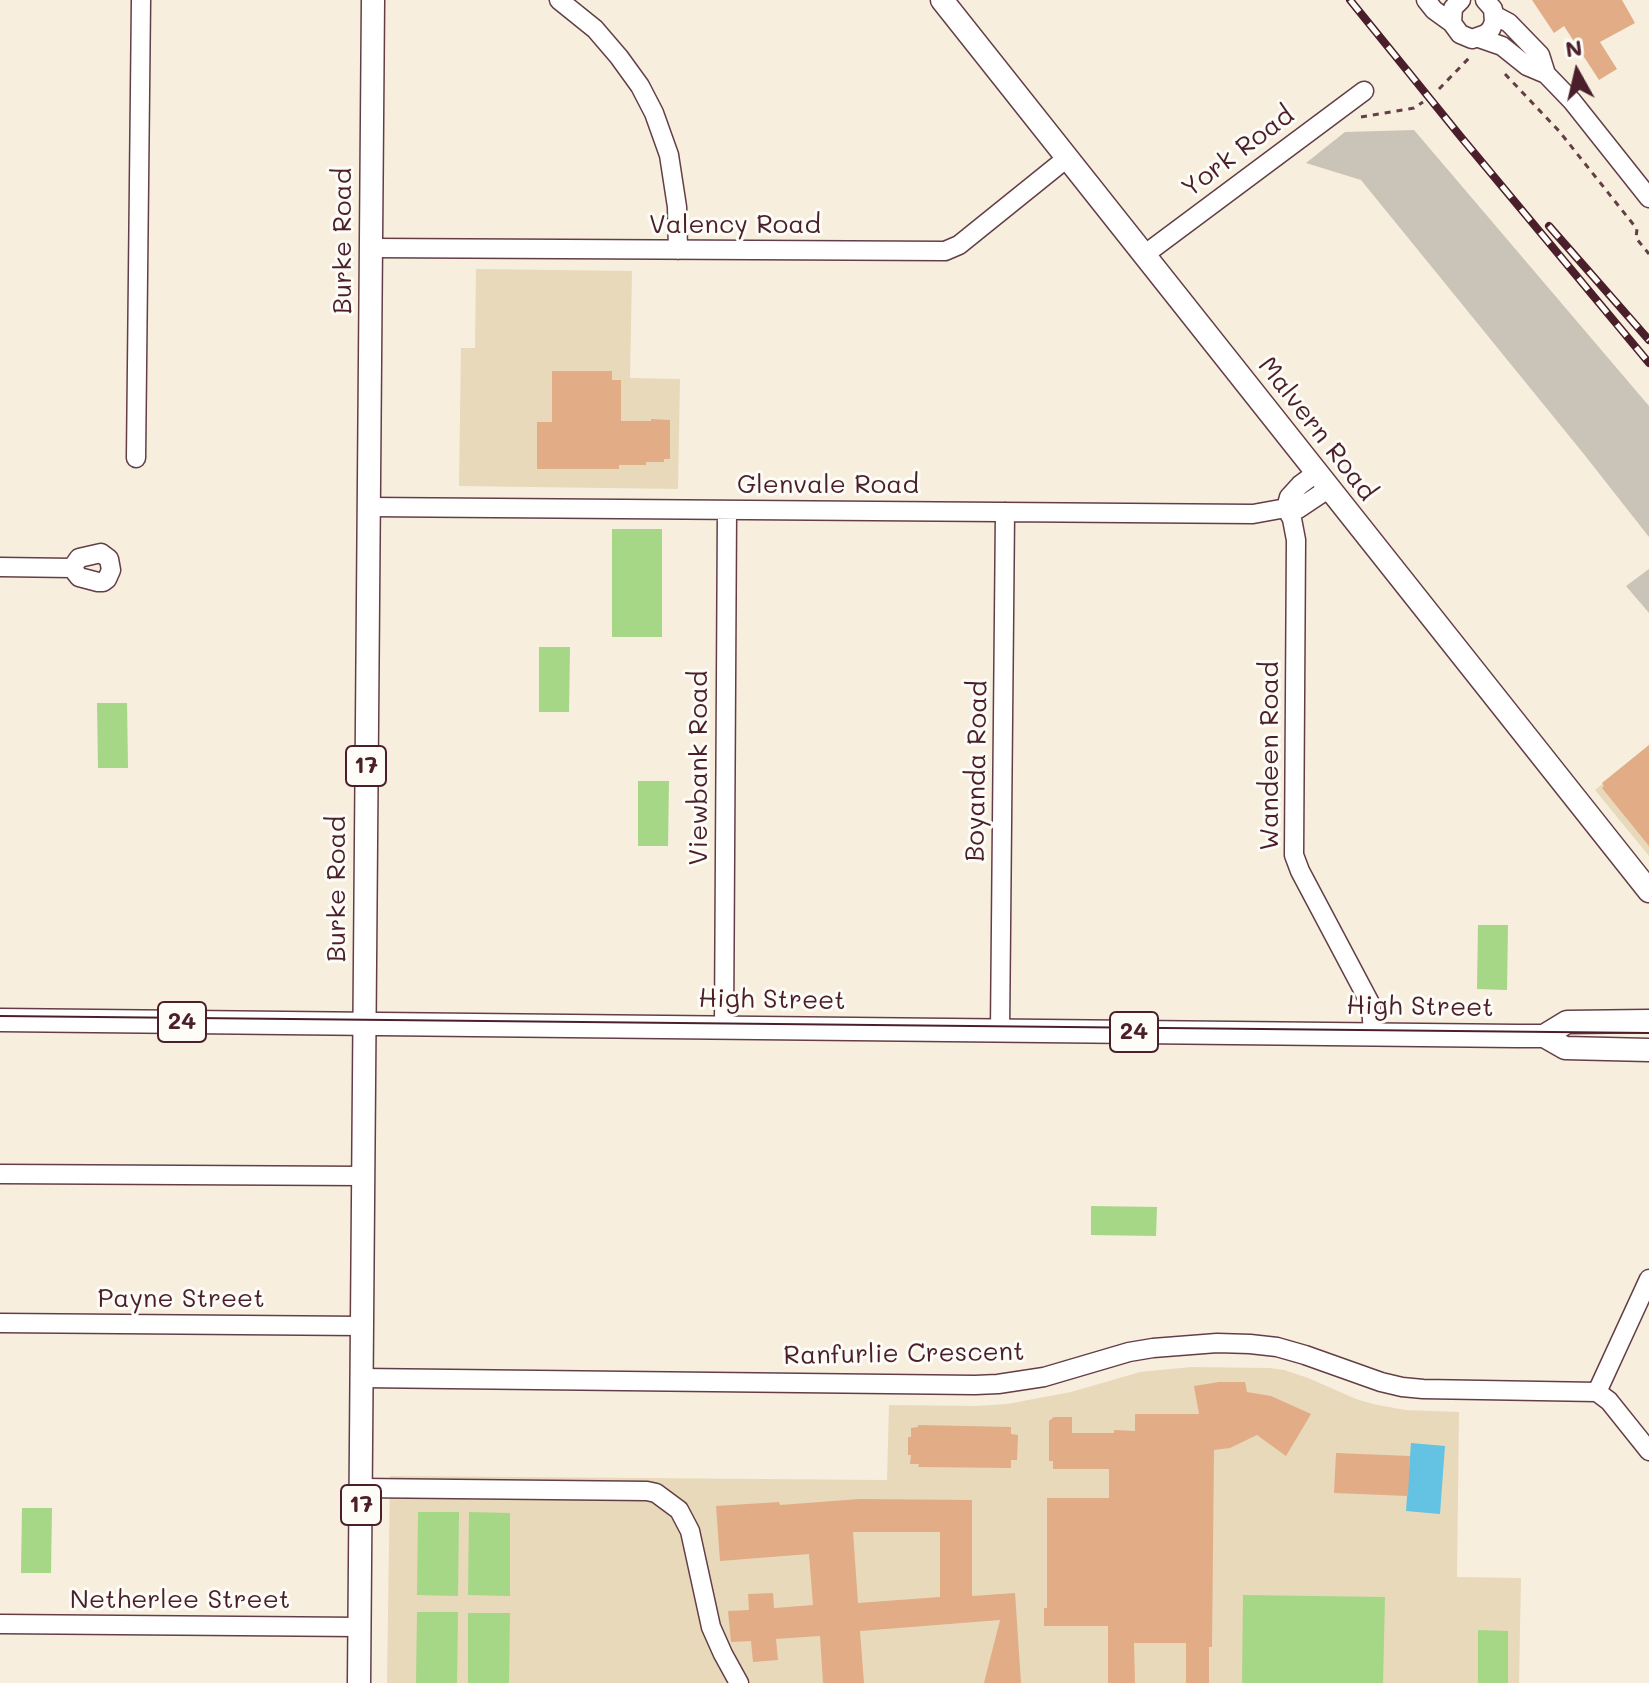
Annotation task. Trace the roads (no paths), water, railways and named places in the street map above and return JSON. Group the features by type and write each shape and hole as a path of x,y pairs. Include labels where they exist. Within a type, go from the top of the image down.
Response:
{"main road":[{"name":"Burke Road","path":"359,1683 373,0"},
{"name":"Malvern Road","path":"942,0 1649,891"},
{"name":"High Street","path":"0,1020 1544,1036 1565,1048 1649,1050"},
{"name":"High Street","path":"1544,1036 1567,1022 1649,1021"}],"street":[{"path":"136,458 141,0"},
{"path":"559,0 595,29 619,57 640,86 654,113 669,155 677,207 678,250"},
{"path":"1426,0 1460,34 1502,46 1527,66 1546,74 1572,101 1649,198"},
{"path":"1452,23 1453,8 1461,0"},
{"path":"1479,38 1491,29 1492,6"},
{"path":"1492,6 1540,55 1546,74"},
{"name":"York Road","path":"1144,255 1364,91"},
{"name":"Valency Road","path":"371,248 945,251 959,245 1067,158"},
{"path":"1286,508 1289,497 1300,485 1322,481"},
{"name":"Glenvale Road","path":"369,507 1253,514 1286,508"},
{"name":"Wandeen Road","path":"1286,508 1292,519 1296,540 1294,855 1371,1005 1373,1035"},
{"name":"Viewbank Road","path":"724,1027 727,510"},
{"name":"Boyanda Road","path":"1000,1030 1005,512"},
{"path":"0,567 72,568"},
{"path":"0,1174 364,1176"},
{"path":"1649,1279 1597,1392 1609,1401 1649,1451"},
{"name":"Payne Street","path":"0,1323 362,1326"},
{"name":"Ranfurlie Crescent","path":"362,1378 975,1385 1044,1377 1141,1350 1217,1343 1277,1347 1402,1387 1597,1392"},
{"path":"361,1488 656,1493 679,1510 690,1531 711,1627 739,1683"},
{"name":"Netherlee Street","path":"0,1624 359,1627"}],"water":[{"path":"1411,1443 1445,1446 1440,1514 1406,1511"}],"tram line":[{"path":"0,1016 1649,1033"}],"railway":[{"path":"1350,0 1649,363"},
{"path":"1549,226 1649,340"}]}
